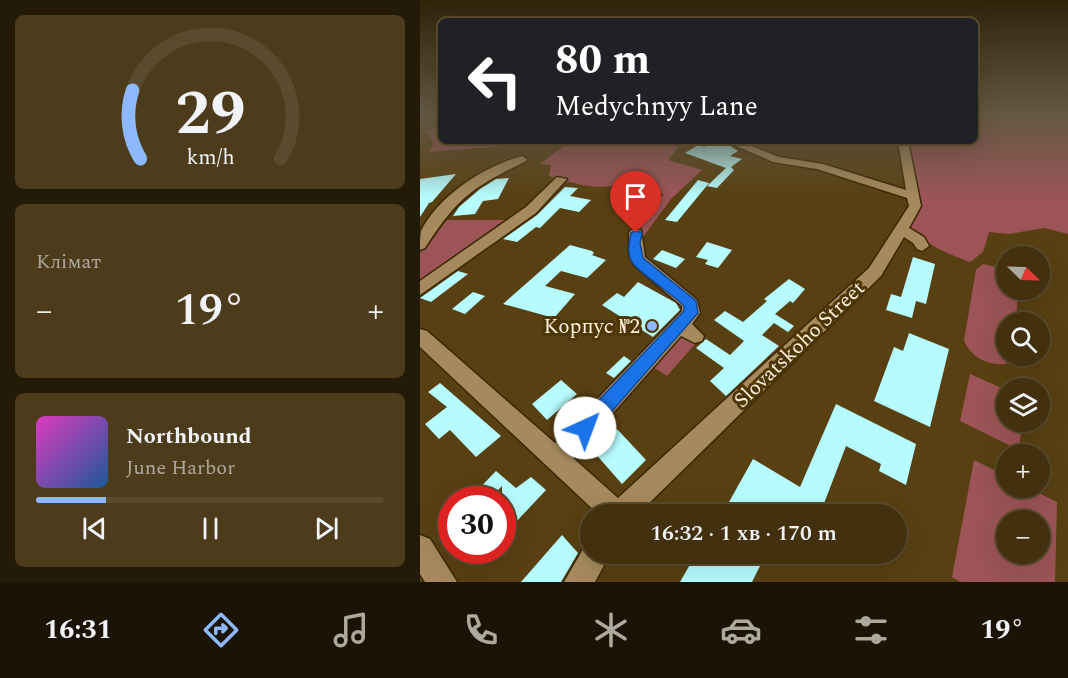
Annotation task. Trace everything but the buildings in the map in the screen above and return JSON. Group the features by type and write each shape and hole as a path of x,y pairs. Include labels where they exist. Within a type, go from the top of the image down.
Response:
{"street":[{"path":"737,144 777,160 819,166 913,196"},
{"name":"Slovatskoho Street","path":"629,504 875,272 913,210 913,196 904,144"},
{"path":"420,245 439,212 452,198 483,177 522,159"},
{"path":"420,289 531,210 561,179"},
{"path":"901,230 919,240 922,246"},
{"path":"555,460 691,313 691,304 638,260 634,243 636,233"},
{"path":"679,324 695,336"},
{"path":"423,345 606,504"},
{"path":"420,549 442,582"},
{"path":"579,582 590,564"}],"shaded area":[{"path":"434,143 515,144 506,146 429,152"},
{"path":"1068,143 1068,234 1044,228 1009,234 989,232 983,252 970,262 945,252 915,232 910,226 920,209 909,144"},
{"path":"566,144 681,144 668,160 702,170 671,199 643,237 637,234 663,194 648,187 652,178 596,187 549,176 551,165 540,164"},
{"path":"439,220 507,220 420,282 420,253"},
{"path":"983,264 996,267 996,300 1017,300 1017,312 996,312 996,363 975,356 964,340 976,270"},
{"path":"677,331 697,342 667,376 647,363"},
{"path":"970,374 996,386 996,432 1021,432 1020,444 1007,444 960,421"},
{"path":"974,460 996,471 996,498 1049,498 1057,502 1055,582 961,582 952,577"}],"place":[{"name":"Корпус №2","path":"652,326"}],"route":[{"path":"585,428 691,313 691,304 638,260 634,243 636,233"}]}
